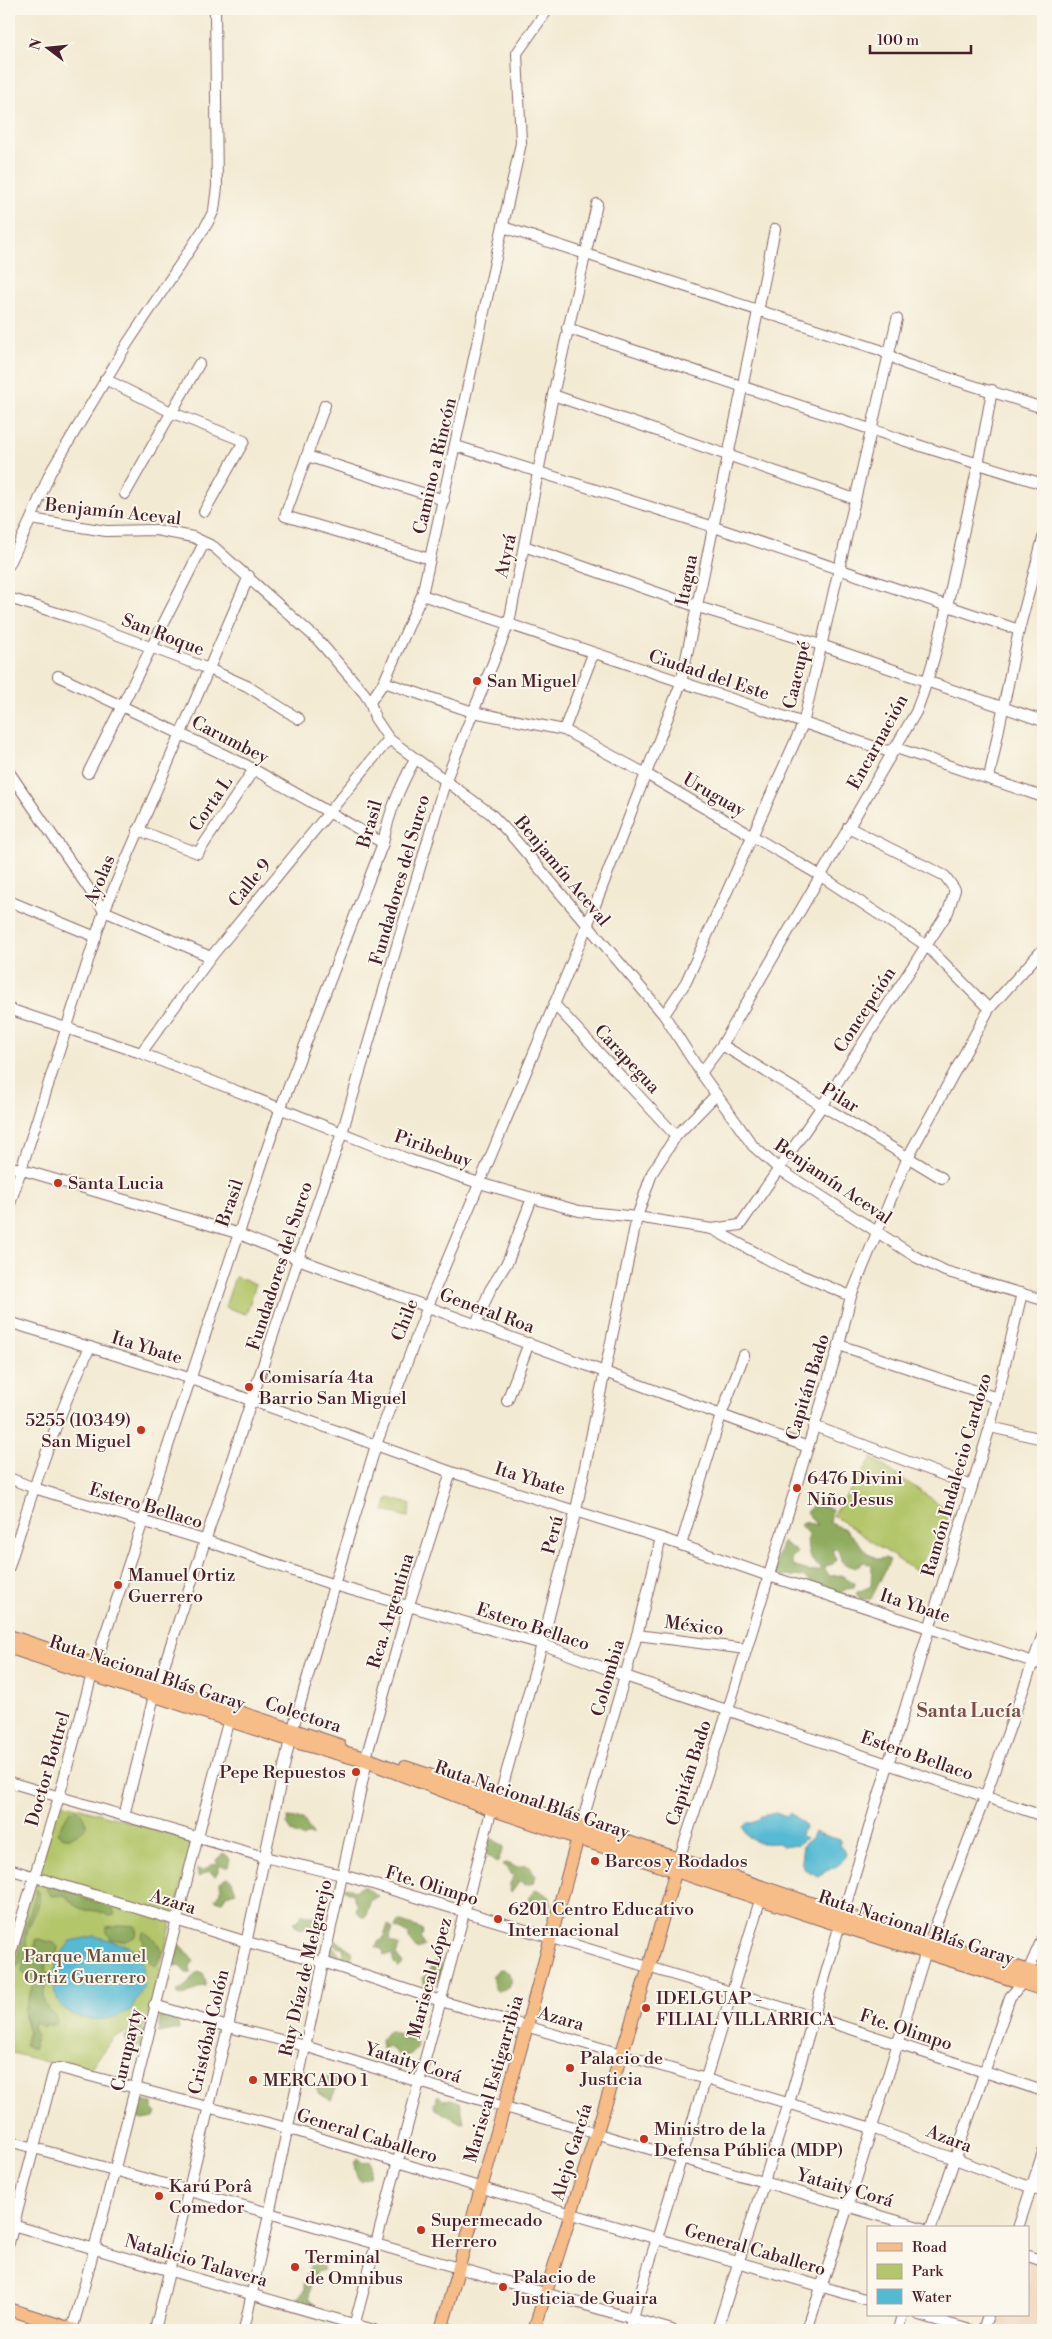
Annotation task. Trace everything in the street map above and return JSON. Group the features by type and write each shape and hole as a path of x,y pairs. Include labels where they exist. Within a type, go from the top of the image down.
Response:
{"highway":[{"name":"Ruta Nacional Blás Garay","path":"9,1646 94,1670 156,1691 229,1720 291,1735 367,1757 579,1832 677,1864 761,1897 842,1919 1025,1976 1043,1988"}],"main road":[{"path":"9,1636 94,1670"},
{"name":"Colectora","path":"156,1691 291,1735"},
{"name":"Mariscal Estigarribia","path":"441,2330 527,2026 579,1832"},
{"path":"677,1864 842,1919"},
{"name":"Alejo García","path":"534,2330 622,2053 677,1864"},
{"path":"1025,1976 1043,1975"},
{"path":"9,2309 73,2330"}],"street":[{"path":"9,561 31,520 50,473 106,378 207,224 214,210 217,187 215,9"},
{"name":"Camino a Rincón","path":"370,702 384,682 422,595 521,143 517,53 548,9"},
{"path":"597,204 567,328 1043,484"},
{"path":"504,227 757,310 888,355 905,364 992,390 1043,408"},
{"name":"Itagua","path":"587,926 682,684 775,228"},
{"name":"Caacupé","path":"664,1015 686,982 803,724 897,319"},
{"name":"Atyrá","path":"445,782 507,626 567,328"},
{"path":"125,494 173,413 199,364"},
{"path":"106,378 173,413 244,441 204,512"},
{"name":"Encarnación","path":"700,1073 722,1045 916,712 927,681 947,607 979,463 992,390"},
{"path":"553,395 855,499"},
{"path":"325,405 285,516 430,559"},
{"path":"456,446 714,527 1019,630"},
{"path":"307,456 444,500"},
{"name":"Benjamín Aceval","path":"31,520 106,531 156,530 193,538 214,547 249,576 318,640 370,702 375,718 389,739 491,814 664,1015 700,1073 754,1146 780,1169 916,1257 945,1271 1022,1292 1043,1300"},
{"path":"989,778 1002,706 1019,630 1040,564 1043,538"},
{"path":"88,773 121,704 204,543"},
{"path":"524,546 698,607 821,645 1043,721"},
{"name":"Ayolas","path":"9,1207 104,911 249,576"},
{"name":"Ciudad del Este","path":"422,595 507,626 803,724 887,750 896,748 1043,797"},
{"name":"San Roque","path":"9,598 70,617 247,686 299,719"},
{"path":"564,730 593,654"},
{"name":"Carumbey","path":"58,676 121,704 254,769 383,843"},
{"name":"Uruguay","path":"384,682 473,712 564,730 646,774 821,876 927,946 989,1009"},
{"name":"Calle 9","path":"142,1053 211,956 389,739"},
{"name":"Brasil","path":"94,1670 237,1233 281,1107 383,843 388,818 397,793 415,759"},
{"name":"Corta L","path":"138,830 198,853 254,769"},
{"path":"9,772 104,911 211,956"},
{"name":"Fundadores del Surco","path":"124,1816 156,1691 207,1541 298,1259 342,1133 445,782"},
{"name":"Concepción","path":"740,1225 780,1169 927,946 948,912 955,890 945,876 848,828"},
{"path":"9,902 96,937"},
{"name":"Chile","path":"291,1735 376,1445 428,1306 587,926"},
{"name":"Capitán Bado","path":"677,1864 728,1710 839,1345 851,1296 908,1157 989,1009 1042,952"},
{"name":"Carapegua","path":"554,1004 676,1136"},
{"name":"Piribebuy","path":"9,1010 142,1053 342,1133 479,1183 579,1211 637,1217 712,1229 786,1269 851,1296"},
{"name":"Pilar","path":"722,1045 942,1178"},
{"name":"Perú","path":"495,1803 542,1644 576,1510 637,1217 652,1173 676,1136 716,1095"},
{"name":"General Roa","path":"9,1166 237,1233 298,1259 808,1447"},
{"path":"476,1324 490,1290 508,1261 532,1198"},
{"path":"712,1229 740,1225 737,1244"},
{"name":"Ramón Indalecio Cardozo","path":"717,2330 789,2103 842,1919 990,1428 1022,1292"},
{"name":"Ita Ybate","path":"9,1322 189,1378 451,1472 576,1510 769,1576 1039,1663"},
{"path":"507,1401 529,1343"},
{"path":"839,1345 997,1398"},
{"path":"9,1567 34,1488 67,1396 90,1347"},
{"path":"681,1545 721,1415 744,1355"},
{"path":"814,1426 972,1486"},
{"path":"990,1428 1043,1439"},
{"name":"Rca. Argentina","path":"367,1757 409,1605 451,1472"},
{"name":"Estero Bellaco","path":"9,1478 34,1488 207,1541 334,1585 542,1644 625,1676 1043,1816"},
{"name":"Colombia","path":"579,1832 637,1635 661,1538"},
{"path":"807,2330 848,2206 928,1946 1039,1663 1043,1634"},
{"name":"México","path":"637,1635 746,1649"},
{"name":"Doctor Bottrel","path":"9,1959 59,1797 94,1670"},
{"name":"Curupayty","path":"73,2330 135,2089 196,1838 229,1720"},
{"name":"Cristóbal Colón","path":"155,2330 228,2027 291,1735"},
{"name":"Ruy Díaz de Melgarejo","path":"244,2330 367,1757"},
{"name":"Fte. Olimpo","path":"9,1782 264,1857 343,1875 465,1914 814,2017 1043,2091"},
{"name":"Mariscal López","path":"354,2328 495,1803"},
{"name":"Azara","path":"9,1869 247,1942 323,1962 441,2001 872,2128 1043,2192"},
{"path":"629,2330 761,1897"},
{"path":"932,2226 1010,1998 1025,1976 1043,1937"},
{"name":"Yataity Corá","path":"154,2005 228,2027 305,2046 419,2082 915,2226"},
{"name":"General Caballero","path":"34,2148 56,2069 60,2068 288,2128 482,2188 867,2300"},
{"path":"9,2141 269,2213 672,2330"},
{"path":"9,2243 11,2225 34,2148"},
{"path":"1019,2226 1043,2152"},
{"name":"Natalicio Talavera","path":"11,2225 253,2294 354,2328 374,2330"},
{"path":"1030,2257 1043,2261"},
{"path":"898,2330 902,2316"},
{"path":"922,2316 970,2330"},
{"path":"983,2330 988,2316"}],"shaded area":[{"path":"1030,2259 1043,2263 1043,2330 992,2330 996,2316 1030,2316"}],"green space":[{"path":"235,1277 256,1284 246,1314 225,1307"},
{"path":"872,1458 954,1514 915,1571 833,1515"},
{"path":"388,1498 411,1504 408,1517 384,1511"},
{"path":"814,1504 832,1509 830,1523 845,1529 870,1555 879,1559 885,1558 890,1560 871,1599 860,1599 856,1593 871,1586 872,1565 863,1562 855,1568 845,1564 837,1549 832,1550 836,1560 833,1564 826,1566 825,1571 830,1576 841,1575 855,1583 854,1588 846,1589 838,1594 826,1586 811,1583 804,1577 775,1578 774,1567 783,1542 797,1552 791,1560 793,1566 811,1572 820,1570 820,1567 810,1557 807,1544 808,1534 800,1525 804,1522 817,1525 806,1512"},
{"name":"Parque Manuel Ortiz Guerrero","path":"59,1802 193,1840 145,2027 114,2037 87,2073 9,2052 9,1963"},
{"path":"76,1809 84,1816 86,1827 76,1835 69,1837 61,1836 57,1833 70,1811"},
{"path":"288,1818 303,1819 313,1835 306,1835 304,1838 293,1833 287,1824"},
{"path":"493,1839 504,1847 497,1863 485,1853 489,1847 488,1841"},
{"path":"224,1853 230,1858 228,1867 219,1866 219,1872 215,1876 209,1871 198,1877 197,1869 203,1871 211,1865 218,1864 216,1860"},
{"path":"507,1863 516,1867 527,1865 536,1875 534,1883 525,1885 520,1881 511,1893 509,1885 515,1875 511,1874 503,1864"},
{"path":"228,1877 232,1881 236,1892 226,1895 222,1902 216,1900 215,1898 221,1892 220,1882"},
{"path":"49,1886 77,1894 87,1900 111,1904 115,1915 109,1916 97,1911 77,1907 65,1895 51,1896 46,1889"},
{"path":"363,1886 378,1896 371,1900 365,1917 362,1917 356,1910 358,1905 354,1901 354,1895 343,1889 347,1887 354,1891"},
{"path":"37,1889 39,1894 38,1905 26,1937 27,1960 13,1969 9,1983 9,1972 15,1965"},
{"path":"536,1889 550,1897 551,1904 545,1909 539,1909 529,1899"},
{"path":"302,1913 316,1916 322,1933 318,1935 315,1930 306,1926 303,1930 295,1926 294,1922 299,1920"},
{"path":"398,1921 422,1929 421,1939 424,1946 417,1950 409,1939 409,1934 395,1928"},
{"path":"388,1925 393,1929 389,1941 400,1946 396,1955 403,1964 399,1968 394,1963 392,1955 384,1955 383,1950 376,1947 378,1942 383,1939"},
{"path":"135,1926 137,1929 136,1936 126,1941 111,1939 107,1932 107,1927"},
{"path":"144,1931 157,1942 162,1952 155,1967 138,1950 144,1944 142,1936"},
{"path":"334,1939 352,1951 350,1962 344,1962 341,1957 338,1959 340,1964 338,1968 327,1957 336,1957 329,1953 331,1946 342,1956 344,1954 343,1948 339,1948 332,1943"},
{"path":"35,1940 54,1943 58,1947 56,1958 47,1959 45,1970 49,1974 44,1996 48,2009 55,2016 57,2022 53,2026 48,2024 44,2027 35,2021 33,2026 36,2036 34,2048 32,2049 25,2045 28,2031 24,2010 34,1982 30,1974 25,1975 21,1971 23,1966 33,1957"},
{"path":"178,1944 184,1948 194,1961 190,1966 191,1973 186,1973 179,1966 174,1967 171,1963 175,1945"},
{"path":"436,1961 441,1964 441,1974 434,1985 425,1986 423,1978"},
{"path":"502,1969 509,1973 511,1981 508,1988 497,1991 494,1987 492,1976"},
{"path":"198,1972 204,1975 205,1986 185,1995 177,1995 177,1991 186,1986"},
{"path":"160,2016 168,2016 178,2023 179,2029 158,2033"},
{"path":"142,2029 145,2030 141,2047 129,2048 125,2037"},
{"path":"388,2030 414,2040 418,2045 417,2049 409,2055 399,2056 388,2047 382,2049 381,2040"},
{"path":"332,2076 339,2082 331,2100 319,2094 315,2086 322,2079"},
{"path":"438,2095 444,2100 451,2099 460,2102 464,2122 461,2123 435,2109 434,2104"},
{"path":"138,2099 152,2104 152,2109 156,2113 154,2118 142,2120 132,2115"},
{"path":"357,2158 363,2163 369,2161 371,2165 369,2177 360,2181 355,2169"},
{"path":"314,2257 318,2257 317,2262 322,2265 324,2270 316,2272 311,2282 309,2297 314,2303 302,2304 298,2298 304,2290 304,2283"}],"water":[{"path":"776,1813 786,1817 790,1813 803,1823 805,1828 801,1831 801,1836 806,1838 798,1845 782,1847 778,1843 757,1842 749,1837 743,1827 747,1823 755,1822 761,1816"},
{"path":"814,1832 840,1840 840,1845 846,1853 842,1862 818,1876 804,1869 801,1861 803,1845 812,1838"},
{"path":"95,1936 129,1946 143,1964 144,1986 131,2010 106,2019 79,2017 69,2012 61,2006 56,1997 54,1986 54,1974 58,1960 71,1941"}],"place":[{"name":"San Miguel","path":"477,681"},
{"name":"Santa Lucia","path":"58,1183"},
{"name":"Comisaría 4ta Barrio San Miguel","path":"249,1387"},
{"name":"5255 (10349) San Miguel","path":"141,1430"},
{"name":"6476 Divini Niño Jesus","path":"797,1488"},
{"name":"Manuel Ortiz Guerrero","path":"118,1585"},
{"name":"Pepe Repuestos","path":"356,1772"},
{"name":"Barcos y Rodados","path":"595,1861"},
{"name":"6201 Centro Educativo Internacional","path":"498,1919"},
{"name":"IDELGUAP - FILIAL VILLARRICA","path":"646,2008"},
{"name":"Palacio de Justicia","path":"570,2068"},
{"name":"MERCADO 1","path":"253,2080"},
{"name":"Ministro de la Defensa Pública (MDP)","path":"644,2139"},
{"name":"Karú Porâ Comedor","path":"159,2196"},
{"name":"Supermecado Herrero","path":"421,2230"},
{"name":"Terminal de Omnibus","path":"295,2267"},
{"name":"Palacio de Justicia de Guaira","path":"503,2287"}],"district":[{"name":"Santa Lucía","path":"969,1711"}]}
